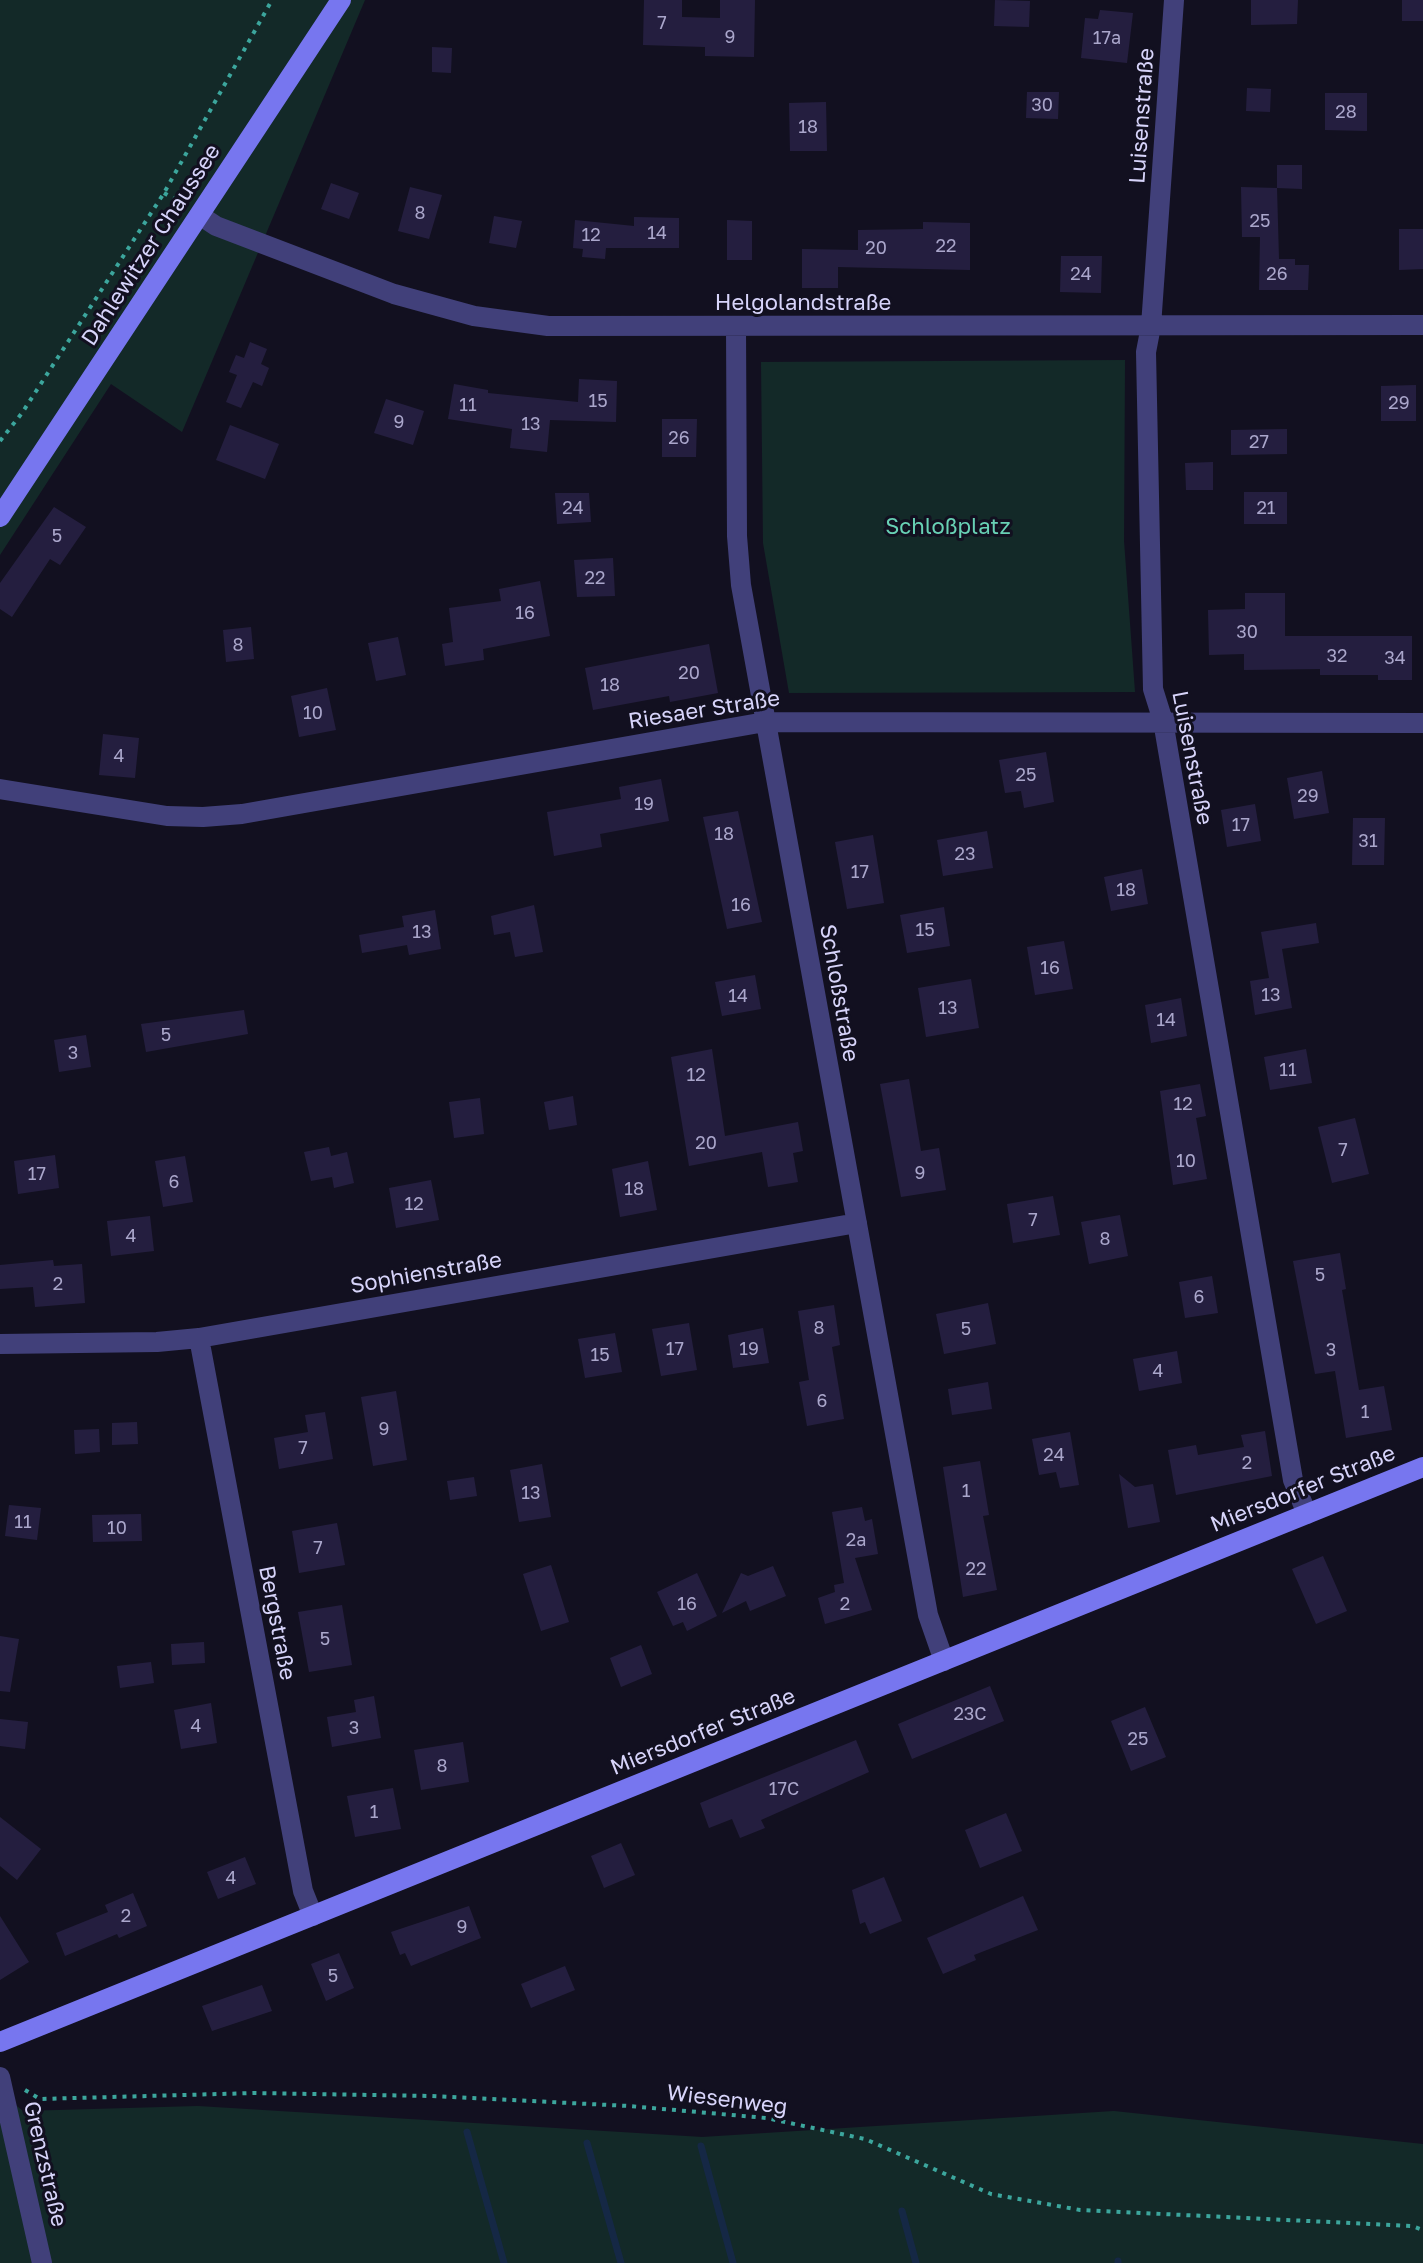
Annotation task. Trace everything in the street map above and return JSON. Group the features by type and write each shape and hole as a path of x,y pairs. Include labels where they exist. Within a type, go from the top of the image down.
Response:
{"street":[{"name":"Dahlewitzer Chaussee","path":"0,517 341,0"},
{"name":"Luisenstraße","path":"1174,0 1151,326 1146,352 1153,689 1163,721 1293,1480 1307,1514"},
{"name":"Helgolandstraße","path":"201,216 216,226 394,294 474,316 548,326 1423,325"},
{"name":"Schloßstraße","path":"736,327 737,536 741,585 928,1615 944,1661"},
{"name":"Riesaer Straße","path":"0,789 167,816 242,814 765,722 1423,723"},
{"name":"Sophienstraße","path":"0,1344 157,1342 199,1338 857,1223"},
{"name":"Bergstraße","path":"199,1338 303,1891 313,1916"},
{"name":"Miersdorfer Straße","path":"0,2042 1423,1467"},
{"name":"Grenzstraße","path":"8,2081 42,2263"}],"path":[{"path":"0,441 22,413 164,193 272,0"},
{"path":"164,193 181,203"},
{"name":"Wiesenweg","path":"8,2081 40,2099 255,2093 431,2096 629,2106 766,2118 865,2139 991,2194 1080,2210 1412,2226 1423,2230"}],"green space":[{"path":"0,0 365,0 182,432 111,384 0,555"},
{"name":"Schloßplatz","path":"1125,360 1124,541 1135,692 789,693 763,543 761,362"},
{"path":"0,2092 23,2111 198,2106 702,2137 1114,2111 1423,2144 1423,2263 0,2263"}],"building":[{"path":"644,0 682,0 682,17 720,18 720,0 755,0 754,57 705,56 705,47 643,45"},
{"path":"995,0 1030,1 1029,27 994,26"},
{"path":"1251,0 1298,0 1297,24 1251,25"},
{"path":"1402,0 1423,0 1423,21 1402,21"},
{"path":"1100,10 1133,13 1127,63 1081,58 1085,18 1098,19"},
{"path":"432,47 452,48 451,73 432,72"},
{"path":"1247,88 1271,89 1270,112 1246,111"},
{"path":"1027,92 1059,92 1058,119 1026,118"},
{"path":"1325,93 1367,93 1367,131 1325,130"},
{"path":"826,102 827,151 790,151 789,103"},
{"path":"1277,165 1302,165 1302,189 1277,188"},
{"path":"331,183 359,193 349,219 321,209"},
{"path":"410,187 442,195 429,239 398,231"},
{"path":"1241,187 1277,188 1279,259 1295,259 1295,265 1309,265 1308,290 1259,290 1260,237 1242,237"},
{"path":"494,216 522,221 516,248 489,243"},
{"path":"634,217 679,218 679,248 606,248 605,259 582,257 583,249 573,248 575,220 634,226"},
{"path":"727,220 752,221 752,260 727,260"},
{"path":"923,222 970,223 970,270 838,267 838,288 802,288 802,249 858,250 858,230 923,229"},
{"path":"1399,229 1423,229 1423,269 1399,270"},
{"path":"1061,256 1102,256 1101,293 1060,292"},
{"path":"250,342 267,349 261,364 269,368 262,386 253,382 241,408 226,402 237,375 229,372 236,355 244,358"},
{"path":"579,379 617,381 616,422 550,420 547,452 510,448 512,429 448,419 454,384 488,390 488,393 578,402"},
{"path":"1416,385 1416,421 1381,421 1381,386"},
{"path":"386,399 424,411 413,445 374,433"},
{"path":"662,419 697,419 696,457 662,457"},
{"path":"230,425 279,444 265,479 216,460"},
{"path":"1287,429 1287,454 1231,455 1231,430"},
{"path":"1213,462 1213,490 1186,490 1185,463"},
{"path":"1244,492 1287,492 1287,524 1244,524"},
{"path":"555,493 589,493 591,522 557,524"},
{"path":"54,507 86,527 60,565 50,559 12,617 0,609 0,583"},
{"path":"613,558 615,596 577,597 574,560"},
{"path":"540,581 550,636 483,649 484,660 445,666 442,644 453,642 449,608 501,601 499,589"},
{"path":"1245,593 1285,593 1285,636 1412,636 1412,680 1378,680 1378,675 1320,675 1320,669 1244,670 1244,654 1209,655 1208,610 1245,609"},
{"path":"251,627 254,659 226,662 223,630"},
{"path":"398,637 406,675 376,681 368,643"},
{"path":"709,644 718,693 670,702 669,696 593,710 585,668"},
{"path":"327,688 336,730 299,737 291,696"},
{"path":"103,734 139,738 135,778 99,775"},
{"path":"1046,752 1054,802 1024,808 1021,791 1005,793 999,760"},
{"path":"1322,771 1329,813 1294,819 1287,778"},
{"path":"661,779 669,821 600,834 602,847 554,856 547,812 621,799 619,787"},
{"path":"1255,804 1261,841 1227,847 1221,810"},
{"path":"738,811 762,922 727,929 703,817"},
{"path":"1353,818 1385,818 1384,865 1352,865"},
{"path":"987,831 993,868 943,876 937,840"},
{"path":"873,835 884,903 847,909 835,842"},
{"path":"1142,869 1148,904 1111,911 1104,877"},
{"path":"534,905 543,952 515,957 510,932 494,935 491,916"},
{"path":"944,907 950,946 907,953 900,915"},
{"path":"435,910 441,949 409,955 407,945 362,953 359,935 404,927 402,916"},
{"path":"1316,923 1319,943 1282,949 1292,1008 1255,1015 1250,981 1269,978 1261,932"},
{"path":"1064,941 1073,989 1035,995 1027,947"},
{"path":"755,975 761,1009 722,1016 715,982"},
{"path":"971,979 979,1028 926,1037 918,988"},
{"path":"1181,998 1187,1036 1151,1043 1145,1005"},
{"path":"244,1010 248,1034 146,1052 141,1024"},
{"path":"86,1035 91,1067 59,1072 54,1040"},
{"path":"712,1049 725,1136 798,1122 803,1151 793,1153 798,1182 768,1187 762,1152 689,1166 671,1057"},
{"path":"1306,1049 1312,1083 1270,1090 1264,1057"},
{"path":"909,1079 921,1151 939,1148 946,1190 901,1197 880,1084"},
{"path":"1200,1084 1206,1116 1196,1118 1207,1179 1173,1185 1160,1091"},
{"path":"573,1096 577,1125 549,1130 544,1102"},
{"path":"480,1098 484,1134 454,1138 449,1102"},
{"path":"1355,1118 1369,1174 1332,1183 1318,1127"},
{"path":"329,1147 331,1156 347,1152 354,1183 334,1188 332,1177 311,1181 304,1152"},
{"path":"55,1155 59,1188 18,1194 14,1161"},
{"path":"185,1156 193,1202 163,1207 155,1161"},
{"path":"648,1161 657,1210 620,1217 612,1169"},
{"path":"431,1180 439,1220 396,1228 389,1188"},
{"path":"1053,1196 1060,1235 1013,1243 1007,1204"},
{"path":"1120,1215 1128,1256 1089,1264 1081,1222"},
{"path":"150,1216 154,1251 111,1256 107,1221"},
{"path":"1340,1253 1346,1289 1342,1290 1359,1390 1384,1386 1392,1430 1346,1438 1335,1371 1315,1374 1293,1261"},
{"path":"53,1260 54,1266 82,1264 85,1303 35,1307 33,1287 0,1289 0,1265"},
{"path":"1212,1276 1218,1313 1185,1318 1179,1282"},
{"path":"988,1303 996,1344 944,1354 936,1314"},
{"path":"834,1305 840,1345 832,1347 844,1419 807,1426 799,1382 809,1380 798,1311"},
{"path":"689,1323 697,1370 661,1376 652,1329"},
{"path":"763,1328 769,1363 733,1368 728,1335"},
{"path":"615,1333 622,1372 585,1378 578,1339"},
{"path":"1177,1351 1182,1383 1139,1391 1133,1359"},
{"path":"988,1382 992,1409 952,1415 948,1389"},
{"path":"396,1391 407,1460 373,1466 361,1397"},
{"path":"325,1412 333,1459 279,1469 274,1438 308,1432 305,1415"},
{"path":"137,1422 138,1444 112,1445 112,1423"},
{"path":"99,1429 100,1452 75,1454 74,1430"},
{"path":"1265,1431 1272,1476 1176,1495 1168,1450 1196,1445 1198,1455 1244,1447 1241,1435"},
{"path":"1070,1432 1079,1485 1060,1488 1056,1472 1039,1475 1032,1439"},
{"path":"980,1461 989,1515 983,1516 997,1590 963,1597 943,1467"},
{"path":"542,1464 551,1517 519,1522 510,1470"},
{"path":"1119,1474 1135,1487 1153,1484 1160,1522 1128,1528"},
{"path":"474,1477 477,1496 450,1500 447,1481"},
{"path":"9,1505 41,1508 37,1540 5,1536"},
{"path":"862,1507 865,1521 872,1519 878,1554 855,1558 872,1610 825,1624 818,1598 835,1592 834,1585 844,1583 832,1512"},
{"path":"141,1514 142,1541 93,1542 92,1515"},
{"path":"337,1523 345,1565 299,1573 292,1531"},
{"path":"1323,1556 1347,1611 1316,1624 1292,1569"},
{"path":"551,1565 569,1622 541,1631 523,1574"},
{"path":"773,1566 786,1596 750,1611 746,1601 722,1613 741,1573 748,1576"},
{"path":"697,1573 717,1616 687,1631 683,1622 673,1626 657,1592"},
{"path":"342,1605 352,1665 309,1672 298,1612"},
{"path":"0,1636 19,1639 10,1692 0,1691"},
{"path":"204,1642 205,1663 172,1665 171,1644"},
{"path":"641,1645 652,1674 621,1687 610,1658"},
{"path":"151,1662 154,1683 120,1688 117,1666"},
{"path":"990,1686 1004,1721 912,1759 898,1724"},
{"path":"374,1696 381,1738 332,1747 327,1717 356,1712 354,1700"},
{"path":"211,1703 217,1743 181,1749 174,1710"},
{"path":"1145,1707 1166,1757 1131,1771 1111,1721"},
{"path":"0,1719 28,1722 25,1749 0,1746"},
{"path":"856,1740 869,1772 761,1820 765,1828 740,1838 732,1819 709,1828 700,1803"},
{"path":"463,1742 469,1782 421,1790 414,1750"},
{"path":"393,1788 401,1829 355,1837 347,1796"},
{"path":"1006,1813 1022,1851 980,1868 965,1830"},
{"path":"0,1817 41,1849 17,1880 0,1866"},
{"path":"621,1843 635,1875 604,1888 591,1856"},
{"path":"245,1857 256,1884 218,1899 207,1872"},
{"path":"884,1877 902,1921 870,1934 865,1922 860,1924 852,1890"},
{"path":"133,1893 147,1926 119,1938 117,1934 65,1956 56,1933 108,1912 105,1905"},
{"path":"1023,1896 1038,1930 974,1955 976,1960 943,1974 927,1938"},
{"path":"469,1906 481,1938 411,1966 405,1953 400,1955 391,1932"},
{"path":"0,1916 29,1962 0,1980"},
{"path":"339,1953 354,1988 326,2001 311,1964"},
{"path":"565,1966 575,1990 531,2008 521,1984"},
{"path":"262,1985 272,2011 212,2031 202,2006"}],"waterway":[{"path":"467,2132 504,2263"},
{"path":"587,2143 621,2263"},
{"path":"701,2146 733,2263"},
{"path":"902,2211 916,2263"}]}
